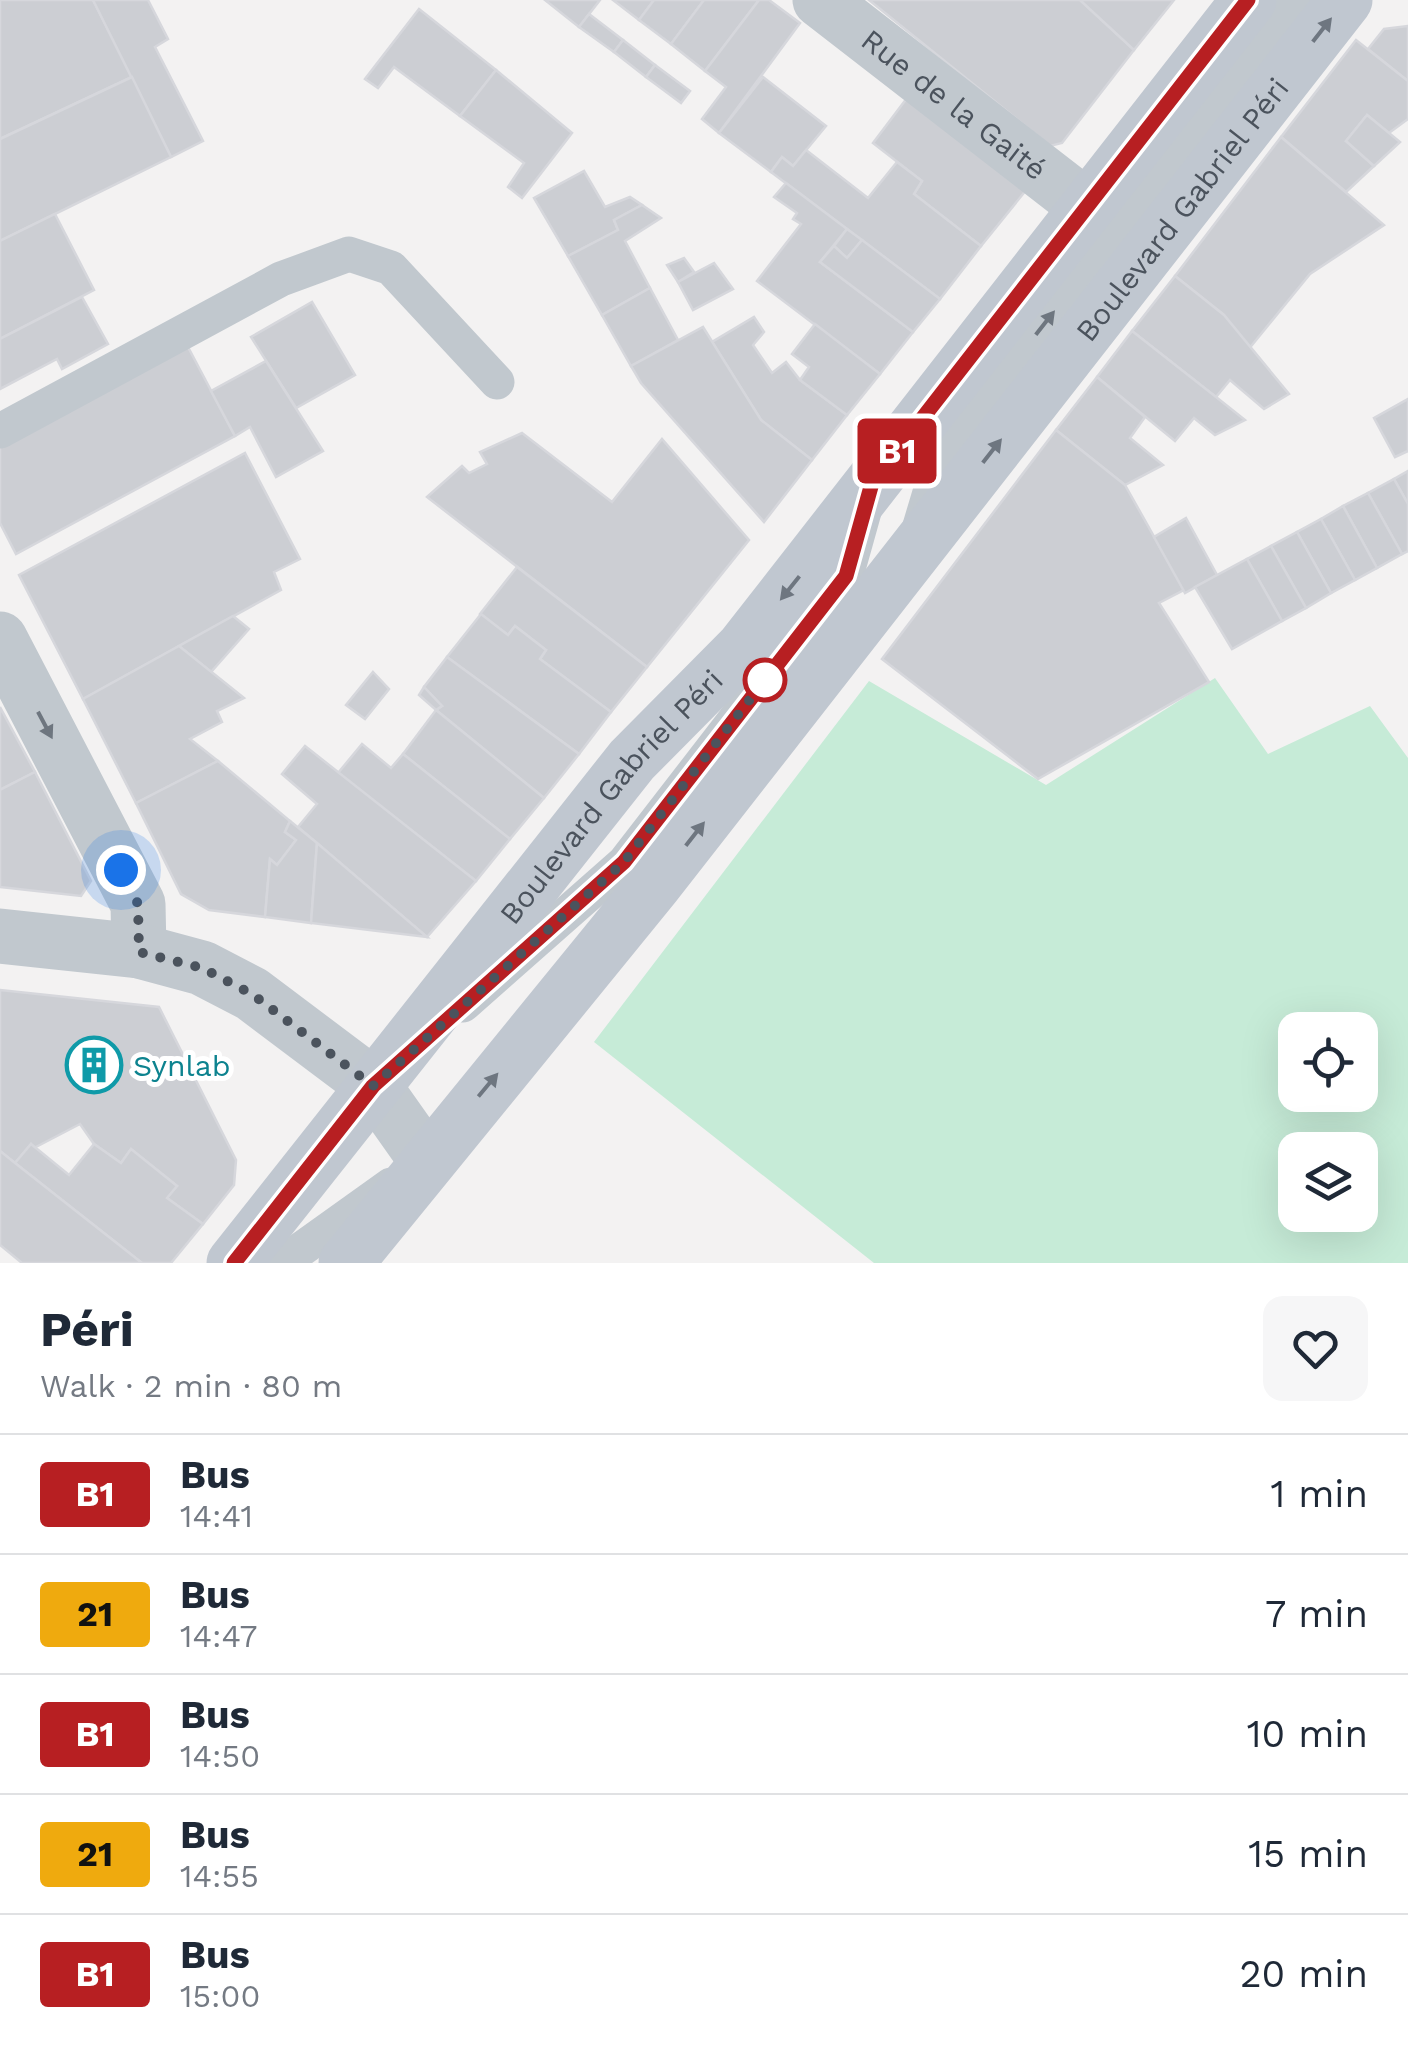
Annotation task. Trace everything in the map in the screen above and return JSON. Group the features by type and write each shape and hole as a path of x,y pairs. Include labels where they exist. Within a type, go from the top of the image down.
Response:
{"main road":[{"name":"Boulevard Gabriel Péri","path":"234,1263 632,760 744,646 1248,0"},
{"name":"Boulevard Gabriel Péri","path":"346,1263 426,1160 654,885 1345,0"}],"street":[{"name":"Rue de la Gaité","path":"820,0 1087,207"},
{"path":"0,639 138,904 139,952"},
{"path":"0,936 139,952 202,968 252,994 373,1086 426,1160"}],"lane":[{"path":"911,556 940,459 1296,0"},
{"path":"0,430 280,279 349,254 390,268 498,382"},
{"path":"282,1263 426,1160"}],"green space":[{"path":"1215,678 1268,754 1370,706 1408,758 1408,1263 874,1263 594,1042 869,681 1046,785"}],"building":[{"path":"0,0 93,0 132,77 0,139"},
{"path":"93,0 148,0 168,39 155,47 203,141 171,157"},
{"path":"545,0 600,0 579,27"},
{"path":"613,0 654,0 639,20"},
{"path":"654,0 704,0 671,44 639,20"},
{"path":"704,0 759,0 705,71 671,44"},
{"path":"759,0 769,0 800,23 719,133 702,119 726,87 705,71"},
{"path":"869,0 1080,0 1134,50 1062,143 1050,146"},
{"path":"1080,0 1174,0 1134,50"},
{"path":"419,9 496,70 460,116 394,67 378,88 365,79"},
{"path":"589,14 623,40 614,52 579,27"},
{"path":"1408,26 1408,81 1368,49 1384,29"},
{"path":"623,40 655,65 646,77 614,52"},
{"path":"1356,40 1408,81 1408,119 1389,133 1367,115 1346,141 1374,166 1346,192 1281,137"},
{"path":"655,65 690,91 681,103 646,77"},
{"path":"496,70 572,133 522,198 508,187 524,163 460,116"},
{"path":"132,77 171,157 0,241 0,139"},
{"path":"763,77 826,126 793,166 782,157 771,172 719,133"},
{"path":"907,98 1027,189 981,246 914,194 922,181 873,143"},
{"path":"1367,115 1400,142 1374,166 1346,141"},
{"path":"1281,137 1384,225 1310,274 1248,350 1224,315 1175,276"},
{"path":"806,150 868,198 897,162 922,181 914,194 981,246 940,299 771,172 782,157 793,166"},
{"path":"584,171 605,207 630,197 642,205 614,220 618,230 568,256 534,198"},
{"path":"786,183 847,229 820,262 913,332 880,374 757,281 801,224 793,219 797,213 774,197"},
{"path":"642,205 661,218 625,241 650,288 602,315 568,256 618,230 614,220"},
{"path":"55,214 94,290 0,339 0,241"},
{"path":"847,229 862,240 847,258 834,246"},
{"path":"862,240 940,299 913,332 820,262 834,246 847,258"},
{"path":"684,258 694,272 678,282 667,265"},
{"path":"714,263 733,289 693,310 678,282"},
{"path":"1175,276 1224,315 1289,394 1264,409 1230,380 1216,397 1132,331"},
{"path":"650,288 678,340 631,366 602,315"},
{"path":"82,297 108,344 62,369 57,359 0,389 0,339"},
{"path":"312,302 355,375 296,408 251,337"},
{"path":"754,317 764,332 753,345 772,373 786,362 800,380 847,415 812,460 761,420 712,342"},
{"path":"815,324 880,374 847,415 800,380 809,367 792,354"},
{"path":"703,327 761,420 812,460 764,522 641,383 631,366"},
{"path":"1132,331 1245,420 1215,435 1194,418 1175,441 1097,377"},
{"path":"188,347 235,436 16,554 0,523 0,447"},
{"path":"266,361 323,451 276,477 250,427 235,436 211,391"},
{"path":"1097,377 1145,417 1130,438 1163,465 1125,485 1056,430"},
{"path":"1408,399 1408,451 1395,457 1374,418"},
{"path":"1056,430 1125,485 1184,590 1159,603 1209,682 1038,779 882,659"},
{"path":"522,433 612,502 662,439 749,540 647,667 427,497 462,466 469,473 487,464 480,452"},
{"path":"245,453 300,559 274,572 281,590 83,699 19,575"},
{"path":"1408,471 1408,504 1394,479"},
{"path":"1394,479 1408,504 1408,551 1402,554 1368,493"},
{"path":"1368,493 1402,554 1377,568 1343,506"},
{"path":"1343,506 1377,568 1355,580 1321,519"},
{"path":"1186,518 1217,575 1185,593 1154,537"},
{"path":"1321,519 1355,580 1331,593 1297,532"},
{"path":"1297,532 1331,593 1306,608 1271,546"},
{"path":"1271,546 1306,608 1282,621 1247,559"},
{"path":"1247,559 1282,621 1232,649 1195,587"},
{"path":"517,567 647,667 611,712 540,659 546,650 515,626 508,635 480,614"},
{"path":"481,614 508,635 515,626 546,650 540,659 611,712 579,754 447,657"},
{"path":"233,616 249,629 211,672 179,646"},
{"path":"179,646 244,698 217,711 222,722 190,739 218,761 136,803 83,699"},
{"path":"447,657 579,754 544,798 436,710 442,706 424,687"},
{"path":"373,672 389,689 365,719 346,705"},
{"path":"424,687 442,706 436,710 419,695"},
{"path":"0,707 35,772 0,790"},
{"path":"436,710 544,798 510,839 403,754"},
{"path":"362,744 391,768 403,754 510,839 476,881 338,773"},
{"path":"305,746 476,881 427,937 298,827 317,804 282,774"},
{"path":"218,761 290,821 285,832 296,840 277,865 270,859 265,917 209,910 181,894 136,803"},
{"path":"35,772 91,881 81,896 0,887 0,790"},
{"path":"290,821 317,843 311,923 265,917 270,859 277,865 296,840 285,832"},
{"path":"317,843 427,937 311,923"},
{"name":"Synlab","path":"0,990 159,1007 236,1160 234,1185 203,1224 167,1198 177,1186 131,1149 121,1163 94,1144 80,1124 34,1148 31,1144 15,1163 0,1151"},
{"path":"31,1144 69,1175 94,1144 121,1163 131,1149 177,1186 167,1198 203,1224 171,1263 142,1263 15,1163"},
{"path":"0,1151 142,1263 22,1263 0,1245"}],"bus line":[{"name":"B1","path":"234,1263 373,1086 624,862 846,576 872,483 1248,0"}],"place":[{"name":"Synlab","path":"94,1065"}],"route":[{"path":"121,870 138,904 139,952 202,968 252,994 373,1086 624,862 765,680"}]}
